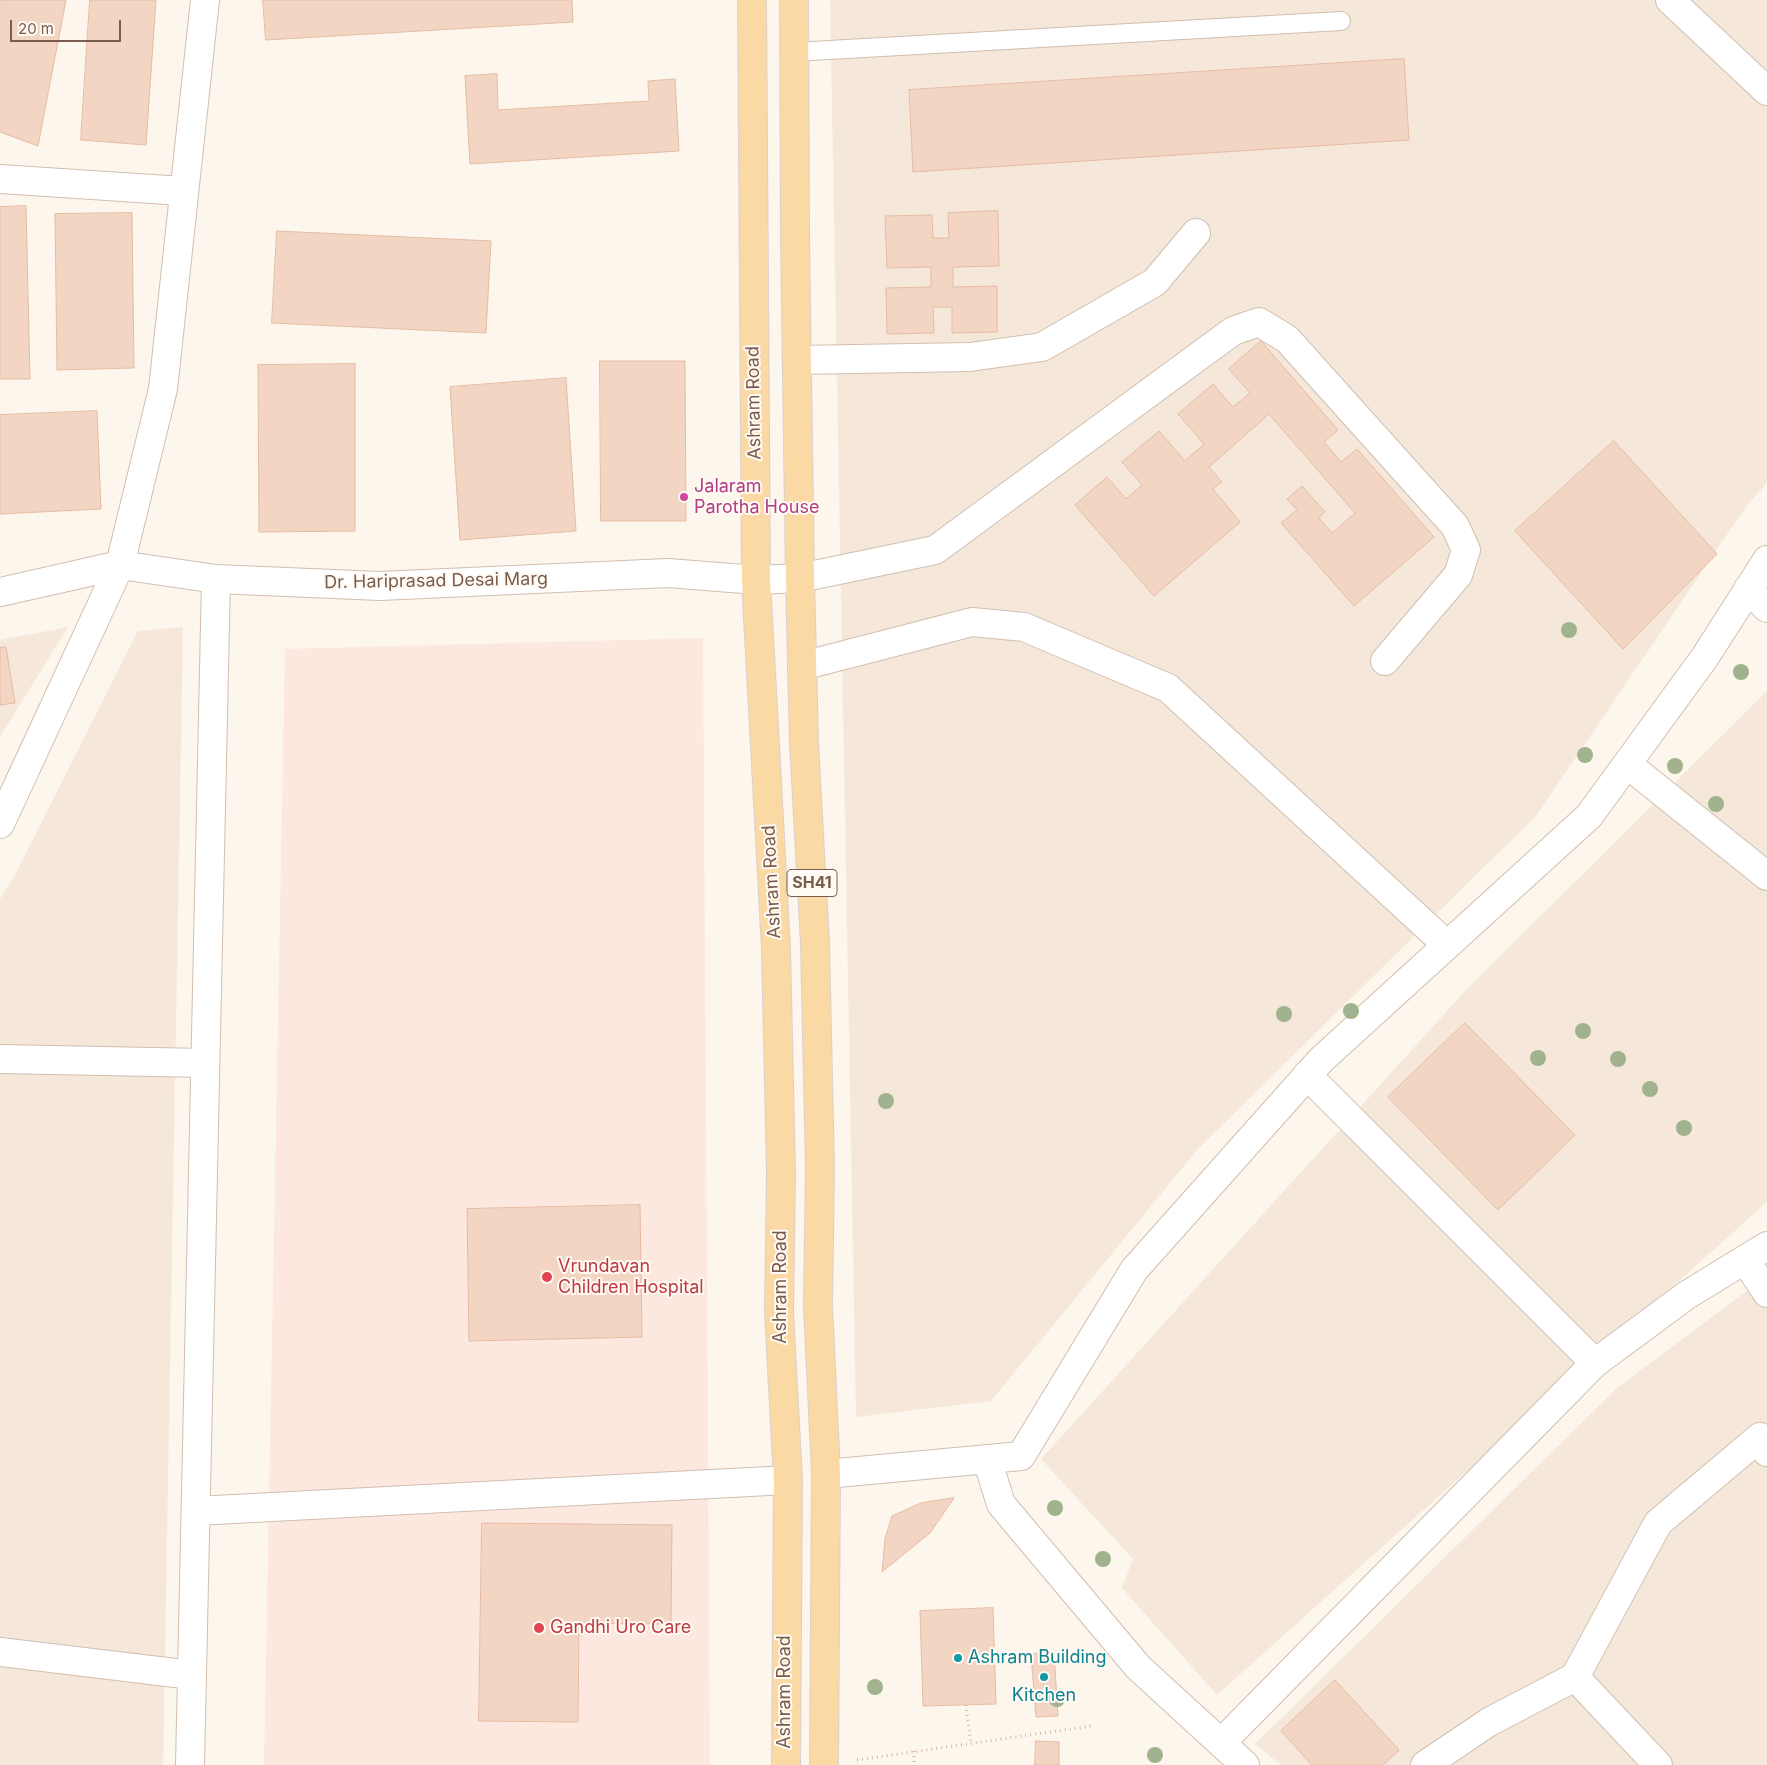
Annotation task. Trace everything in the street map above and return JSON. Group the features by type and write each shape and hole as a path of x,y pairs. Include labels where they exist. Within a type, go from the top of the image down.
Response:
{"main road":[{"name":"Ashram Road","path":"752,0 756,580 776,949 781,1173 779,1312 788,1480 786,1765"},
{"name":"Ashram Road","path":"794,0 800,578 802,666 815,943 820,1168 818,1306 826,1474 824,1765"}],"street":[{"path":"0,824 120,565 163,389 205,0"},
{"path":"1670,0 1767,90"},
{"path":"0,179 183,191"},
{"path":"797,360 970,357 1042,347 1156,282 1196,234"},
{"name":"Dr. Hariprasad Desai Marg","path":"0,592 120,565 216,579 380,586 668,573 756,580 800,578 935,550 1233,331 1260,322 1287,339 1455,526 1466,550 1458,575 1386,660"},
{"path":"826,1474 1021,1456 1134,1270 1307,1075 1589,816 1705,657 1758,598 1767,560"},
{"path":"190,1765 216,579"},
{"path":"802,666 972,622 1024,627 1168,688 1447,945"},
{"path":"1627,764 1767,876"},
{"path":"0,1059 205,1063"},
{"path":"1307,1075 1595,1363"},
{"path":"1220,1743 1595,1363 1687,1295 1756,1253 1767,1292"},
{"path":"1425,1765 1489,1722 1575,1677 1658,1523 1760,1436 1767,1452"},
{"path":"987,1459 1001,1504 1138,1667 1245,1765"},
{"path":"196,1510 788,1480"},
{"path":"0,1652 192,1675"},
{"path":"1575,1677 1658,1765"}],"lane":[{"path":"794,52 1341,21"}],"path":[{"path":"966,1705 971,1744"},
{"path":"885,1756 1092,1726"},
{"path":"914,1751 914,1765"}],"shaded area":[{"path":"830,0 1767,0 1767,483 1747,505 1536,816 1197,1150 991,1401 856,1417"},
{"path":"68,627 0,737 0,640"},
{"path":"183,627 163,1765 0,1765 0,899 16,873 138,631"},
{"path":"703,638 710,1765 264,1765 285,649"},
{"path":"1767,691 1767,1202 1217,1695 1122,1588 1133,1559 1041,1459 1467,989"},
{"path":"1767,1276 1767,1765 1281,1765 1255,1744 1618,1387"}],"building":[{"path":"0,0 66,0 38,146 0,132"},
{"path":"90,0 156,0 146,145 81,140"},
{"path":"263,0 572,0 573,22 266,40"},
{"path":"1404,59 1409,140 913,172 909,90"},
{"path":"497,74 498,110 649,101 648,81 675,79 679,151 470,164 465,76"},
{"path":"26,206 30,379 0,379 0,207"},
{"path":"998,211 999,266 953,267 953,287 997,286 997,332 952,333 952,307 933,307 934,333 887,334 886,288 931,287 931,267 887,268 885,216 932,215 933,238 949,238 948,213"},
{"path":"132,213 134,368 57,370 55,214"},
{"path":"277,231 491,241 486,333 272,323"},
{"path":"1261,341 1338,430 1324,442 1341,462 1357,449 1434,537 1354,606 1281,523 1297,510 1287,499 1302,486 1325,512 1319,518 1332,533 1355,513 1269,414 1209,467 1222,482 1213,489 1240,522 1154,596 1075,505 1107,477 1126,499 1142,485 1122,462 1159,431 1185,461 1204,444 1178,414 1213,384 1233,407 1250,393 1229,369"},
{"path":"600,361 685,361 686,521 601,521"},
{"path":"355,364 355,531 259,532 258,365"},
{"path":"566,378 576,531 460,540 450,387"},
{"path":"97,411 101,509 0,514 0,415"},
{"path":"1614,441 1717,554 1623,649 1515,531"},
{"path":"6,647 15,703 0,705 0,648"},
{"path":"1465,1023 1575,1135 1498,1210 1388,1097"},
{"path":"640,1205 642,1337 469,1341 467,1209"},
{"path":"954,1498 930,1533 882,1572 885,1539 892,1516 921,1503"},
{"path":"482,1523 672,1525 671,1624 579,1623 578,1722 479,1721"},
{"name":"Ashram Building","path":"993,1608 996,1704 923,1706 920,1611"},
{"name":"Kitchen","path":"1054,1653 1058,1716 1036,1717 1031,1654"},
{"path":"1335,1680 1399,1750 1383,1765 1312,1765 1281,1731"},
{"path":"1036,1741 1059,1742 1059,1765 1035,1765"}],"place":[{"name":"Jalaram Parotha House","path":"684,497"},
{"name":"Vrundavan Children Hospital","path":"547,1277"},
{"name":"Gandhi Uro Care","path":"539,1628"},
{"name":"Ashram Building","path":"958,1658"},
{"name":"Kitchen","path":"1044,1677"}]}
